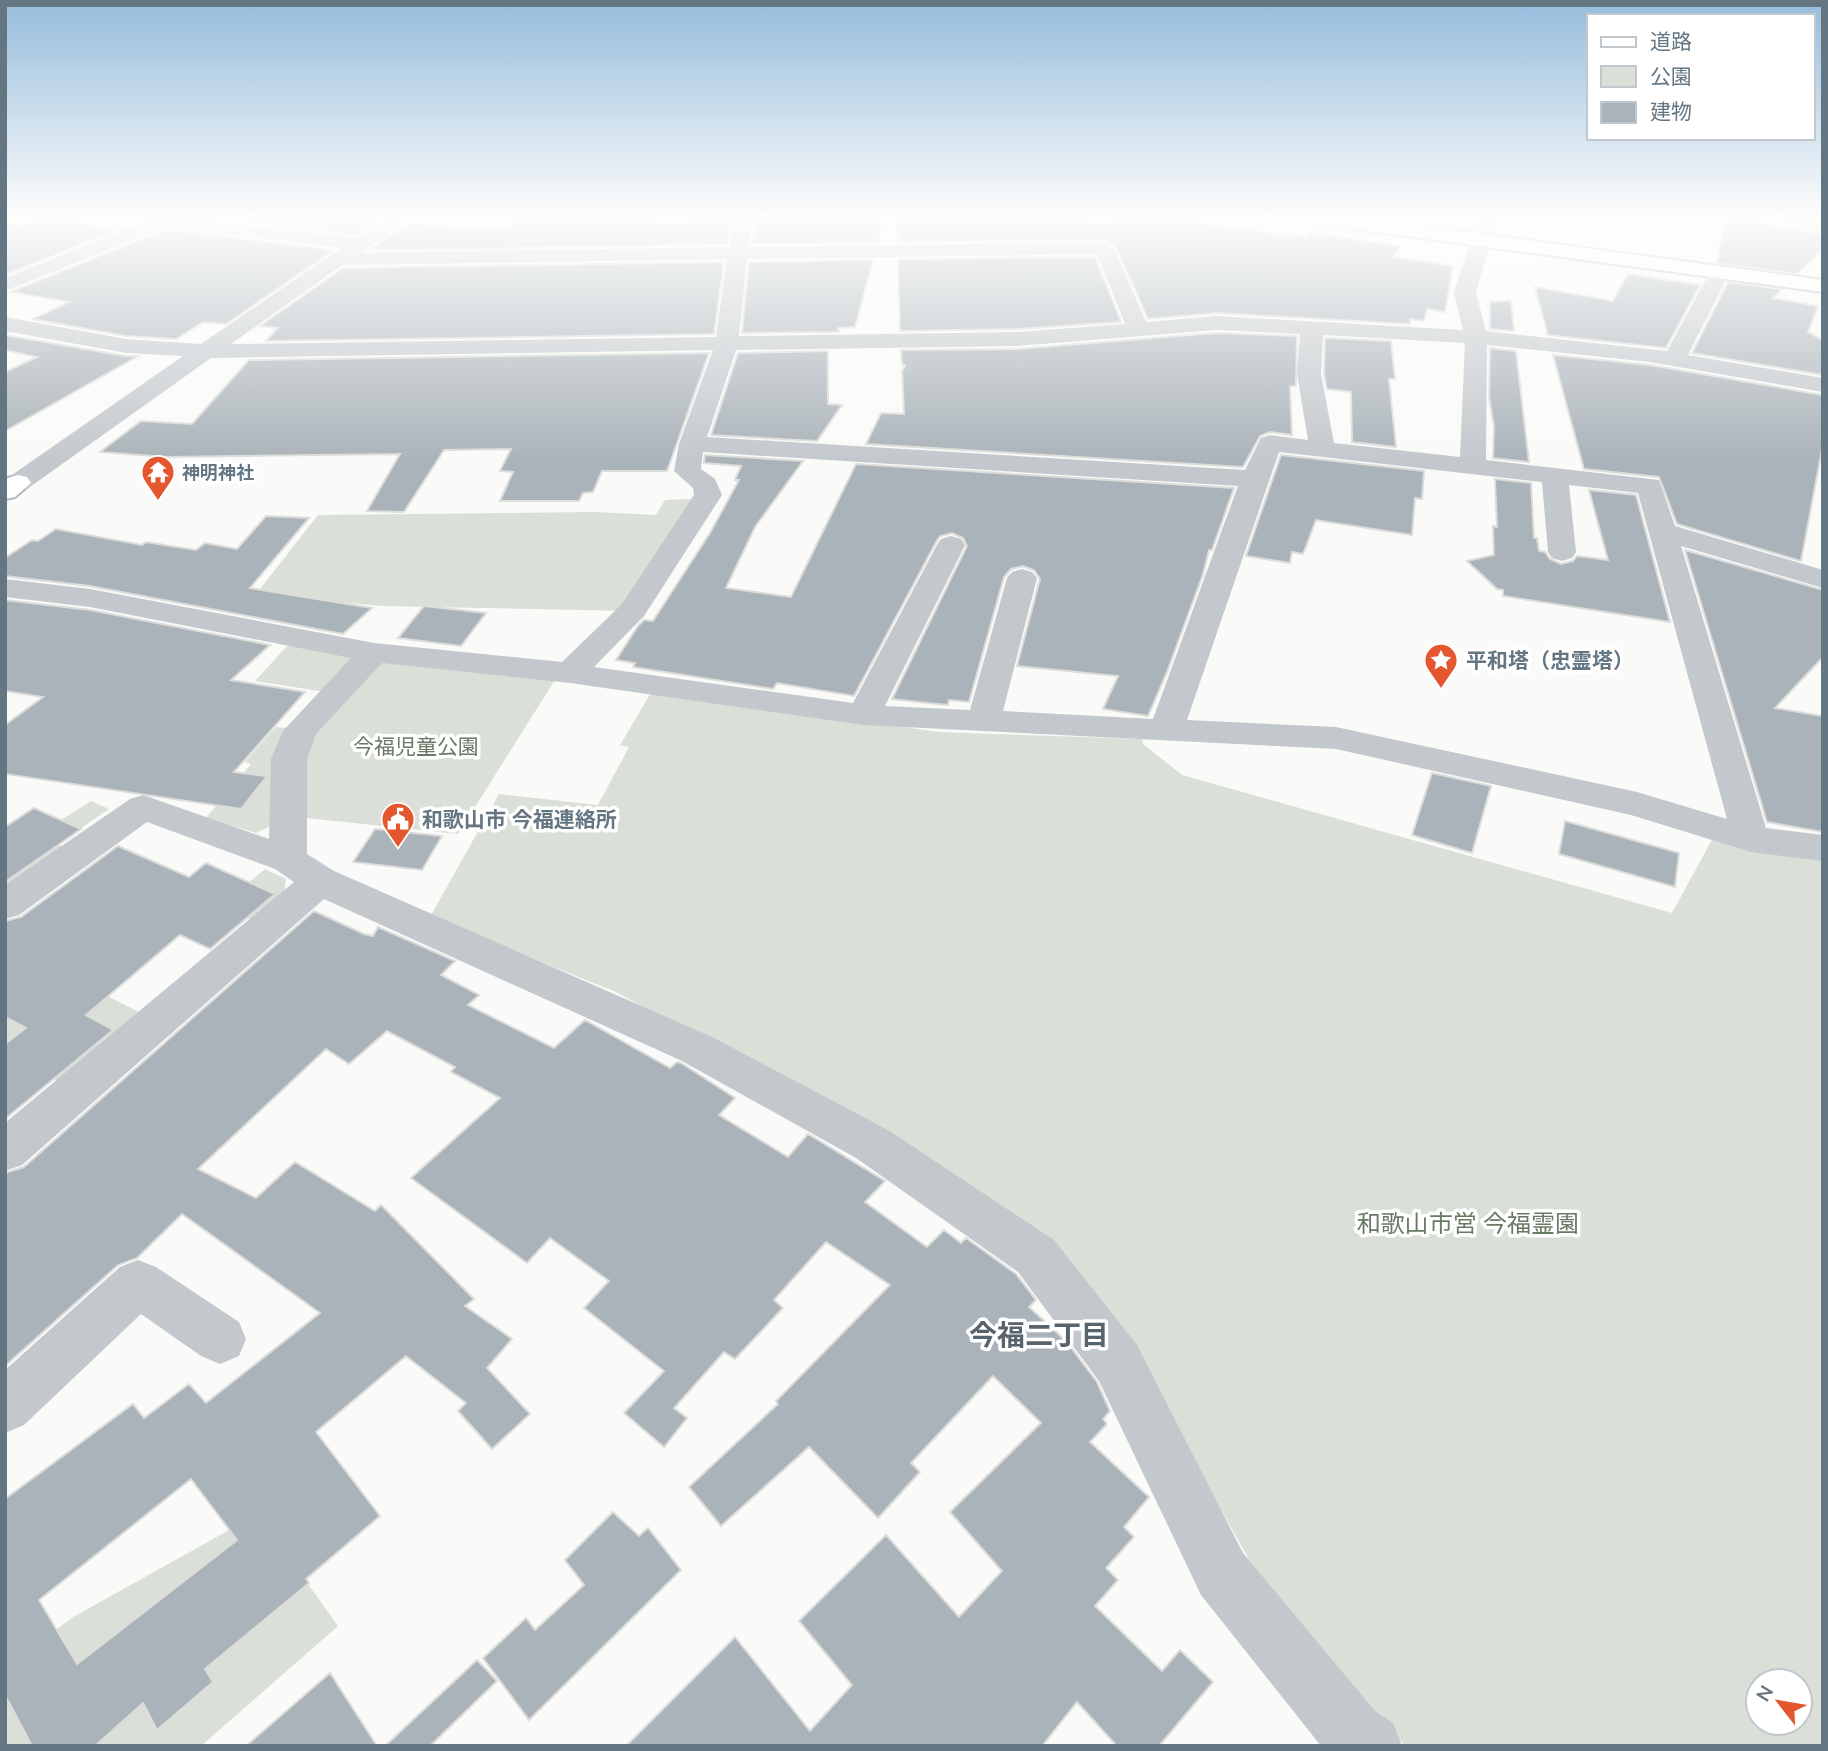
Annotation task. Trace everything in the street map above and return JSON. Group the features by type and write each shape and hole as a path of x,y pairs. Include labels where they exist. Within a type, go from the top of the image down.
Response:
{"street":[{"path":"12,487 283,297"},
{"path":"569,673 633,610 708,495 706,485 687,471 692,444 727,342 732,297"},
{"path":"1125,297 1138,328"},
{"path":"1466,297 1476,337 1473,467"},
{"path":"1674,359 1707,297"},
{"path":"5,324 126,346 206,351 1017,339 1216,323 1476,337 1674,359 1823,385"},
{"path":"1312,327 1309,374 1323,450"},
{"path":"1166,731 1254,479 1270,443 1650,486 1751,839"},
{"path":"692,444 1254,479"},
{"path":"1555,476 1562,552"},
{"path":"1662,531 1823,579"},
{"path":"864,715 951,545"},
{"path":"984,720 1023,578"},
{"path":"5,588 90,598 374,653 569,673 864,715 1336,738 1637,804 1751,839 1823,848"},
{"path":"304,870 289,759 300,731 374,653"},
{"path":"5,905 144,807 304,870 697,1049 872,1144 1036,1256 1118,1363 1222,1574 1352,1734 1370,1746"},
{"path":"5,1151 304,870"},
{"path":"5,1406 138,1283 220,1339"}],"green space":[{"path":"694,499 628,611 382,606 256,594 318,515 594,512 656,515 665,500"},
{"path":"289,644 356,656 326,692 255,681"},
{"name":"今福児童公園","path":"383,661 555,680 458,834 307,818 295,753"},
{"name":"和歌山市営 今福霊園","path":"652,691 939,732 1142,739 1143,744 1182,775 1672,913 1714,836 1823,859 1823,1746 1406,1746 1338,1687 1250,1561 1107,1307 710,1044 616,992 430,917 499,794 598,805 629,747 620,745"},
{"path":"276,727 294,729 276,823 256,833 206,818 251,764 245,762"},
{"path":"91,801 109,809 58,844 65,849 5,890 5,869 38,835"},
{"path":"265,869 286,879 283,899 255,922 222,905"},
{"path":"61,973 149,1017 67,1086 5,1053 5,1016"},
{"path":"258,1514 338,1626 201,1746 5,1746 5,1669 73,1617"}],"building":[{"path":"38,297 266,297 226,324 203,322 176,339 126,336 33,319 69,302"},
{"path":"302,297 719,297 714,334 266,341 278,328 260,326"},
{"path":"746,297 863,297 855,327 838,328 839,332 742,333"},
{"path":"899,297 1111,297 1121,322 1017,329 900,331"},
{"path":"1138,297 1448,297 1445,312 1427,309 1424,321 1410,319 1410,324 1216,313 1148,319"},
{"path":"1538,297 1589,297 1613,301 1615,297 1694,297 1666,348 1548,335"},
{"path":"1721,297 1774,297 1818,306 1808,332 1823,340 1823,375 1692,353"},
{"path":"1511,301 1514,331 1490,329 1490,302"},
{"path":"1216,333 1297,336 1296,386 1290,386 1292,435 1270,432 1260,436 1243,467 866,444 881,413 904,414 902,371 905,365 902,364 901,350 1017,349"},
{"path":"5,335 138,356 5,431 5,372 37,357 5,350"},
{"path":"1325,338 1391,341 1395,379 1389,379 1396,447 1352,442 1351,392 1327,389 1324,374"},
{"path":"1490,348 1516,351 1529,462 1493,458 1494,427 1489,397"},
{"path":"828,351 828,404 842,405 817,441 711,435 738,353"},
{"path":"709,353 667,471 602,471 593,492 583,493 579,501 500,501 513,472 500,471 511,449 444,450 404,512 367,511 400,454 166,457 100,452 141,421 192,424 249,360"},
{"path":"1553,355 1650,365 1823,395 1823,444 1801,561 1677,524 1659,477 1584,469"},
{"path":"705,455 803,461 755,527 726,588 791,597 856,464 1234,488 1212,550 1209,550 1203,574 1167,672 1148,716 1103,709 1118,676 1017,666 1040,579 1034,570 1023,566 1011,569 1004,577 969,702 949,700 948,705 892,699 967,546 963,538 952,533 940,536 935,544 854,696 777,683 773,689 633,667 635,663 616,660 638,626 644,620 653,621 710,533 739,480 735,480 741,466 704,463"},
{"path":"1281,455 1424,471 1422,499 1415,498 1412,535 1316,520 1303,554 1292,552 1290,563 1246,556"},
{"path":"1495,479 1531,483 1534,538 1537,538 1539,551 1545,552 1550,559 1561,564 1573,561 1577,556 1608,560 1589,490 1636,495 1670,622 1503,596 1503,590 1497,589 1467,561 1494,555 1493,526 1497,527"},
{"path":"266,516 309,518 250,588 372,608 343,634 90,586 5,576 5,558 32,540 38,541 56,529 142,545 146,542 196,550 205,543 237,549"},
{"path":"1685,550 1823,590 1823,657 1775,708 1823,716 1823,832 1767,822"},
{"path":"5,600 90,610 270,645 231,680 305,692 234,772 267,776 241,809 5,774 5,725 43,697 5,691"},
{"path":"424,606 486,613 461,646 398,638"},
{"path":"1432,773 1491,786 1472,853 1412,835"},
{"path":"34,808 81,829 5,882 5,827"},
{"path":"1565,821 1679,853 1675,887 1559,854"},
{"name":"和歌山市 今福連絡所","path":"375,829 442,836 422,870 353,862"},
{"path":"118,846 189,877 206,863 275,894 210,949 180,935 86,1015 113,1030 5,1119 5,1044 26,1028 5,1017 5,921 21,917"},
{"path":"314,911 364,934 373,936 378,927 455,961 441,975 479,995 468,1005 554,1048 585,1020 670,1068 677,1062 681,1063 735,1098 719,1115 788,1157 808,1134 885,1181 865,1202 927,1247 944,1230 961,1243 966,1238 1016,1274 1036,1300 1029,1307 1066,1341 1097,1382 1110,1411 1103,1419 1107,1424 1090,1442 1149,1497 1124,1527 1134,1537 1106,1568 1118,1580 1095,1606 1162,1671 1180,1650 1213,1682 1159,1746 1117,1746 1077,1702 1042,1746 626,1746 735,1637 810,1731 852,1685 799,1621 886,1535 959,1617 1002,1571 950,1512 1041,1423 993,1376 911,1463 920,1472 878,1518 809,1447 721,1526 689,1487 778,1404 776,1401 890,1285 826,1242 774,1300 783,1308 735,1359 724,1352 674,1408 687,1418 664,1447 624,1413 664,1371 584,1308 609,1281 550,1238 527,1263 411,1178 500,1098 451,1072 455,1067 387,1031 349,1064 326,1049 198,1169 256,1198 295,1162 375,1211 381,1205 474,1299 465,1306 512,1339 487,1368 530,1414 492,1449 458,1411 466,1403 406,1356 316,1432 380,1516 306,1579 309,1583 205,1669 213,1682 157,1730 143,1703 95,1746 32,1746 5,1695 5,1499 133,1404 144,1418 189,1384 206,1403 320,1313 182,1214 137,1258 118,1265 5,1366 5,1173 24,1167","holes":["191,1479 237,1540 77,1664 39,1600"]},
{"path":"613,1512 639,1536 648,1528 681,1570 529,1720 483,1658 526,1618 535,1630 584,1585 565,1560"},
{"path":"477,1660 497,1681 430,1746 385,1746"},
{"path":"330,1673 377,1746 246,1746"}],"place":[{"name":"神明神社","path":"158,502"},
{"name":"平和塔（忠霊塔）","path":"1441,690"},
{"name":"和歌山市 今福連絡所","path":"398,849"}],"district":[{"name":"今福二丁目","path":"1039,1334"}]}
